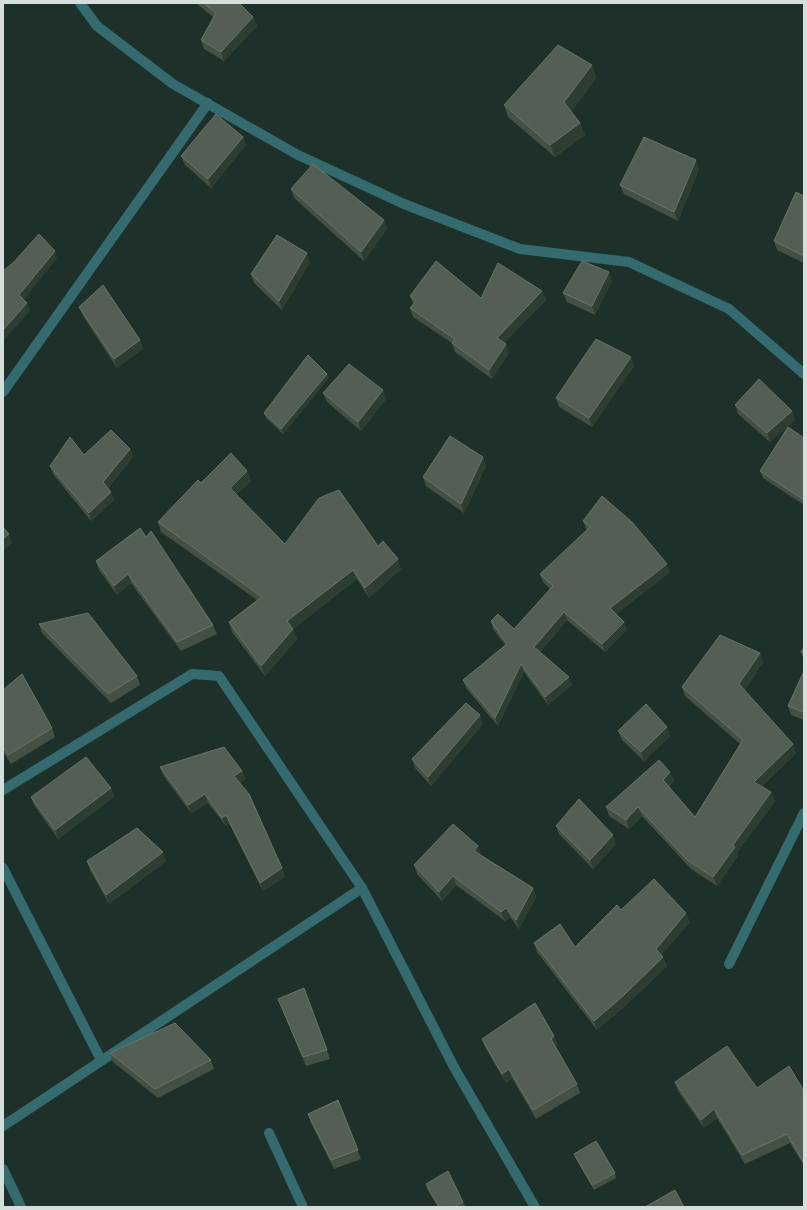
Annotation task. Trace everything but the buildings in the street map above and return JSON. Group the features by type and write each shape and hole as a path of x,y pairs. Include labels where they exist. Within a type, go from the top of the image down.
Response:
{"street":[{"path":"80,3 98,26 173,84 298,154 404,204 520,250 629,262 728,309 804,374"},
{"path":"3,392 208,103"},
{"path":"3,790 192,674 220,676 362,888 455,1069 535,1207"},
{"path":"729,964 804,813"},
{"path":"3,868 101,1060"},
{"path":"3,1126 362,888"},
{"path":"269,1133 303,1207"},
{"path":"3,1169 21,1207"}]}
